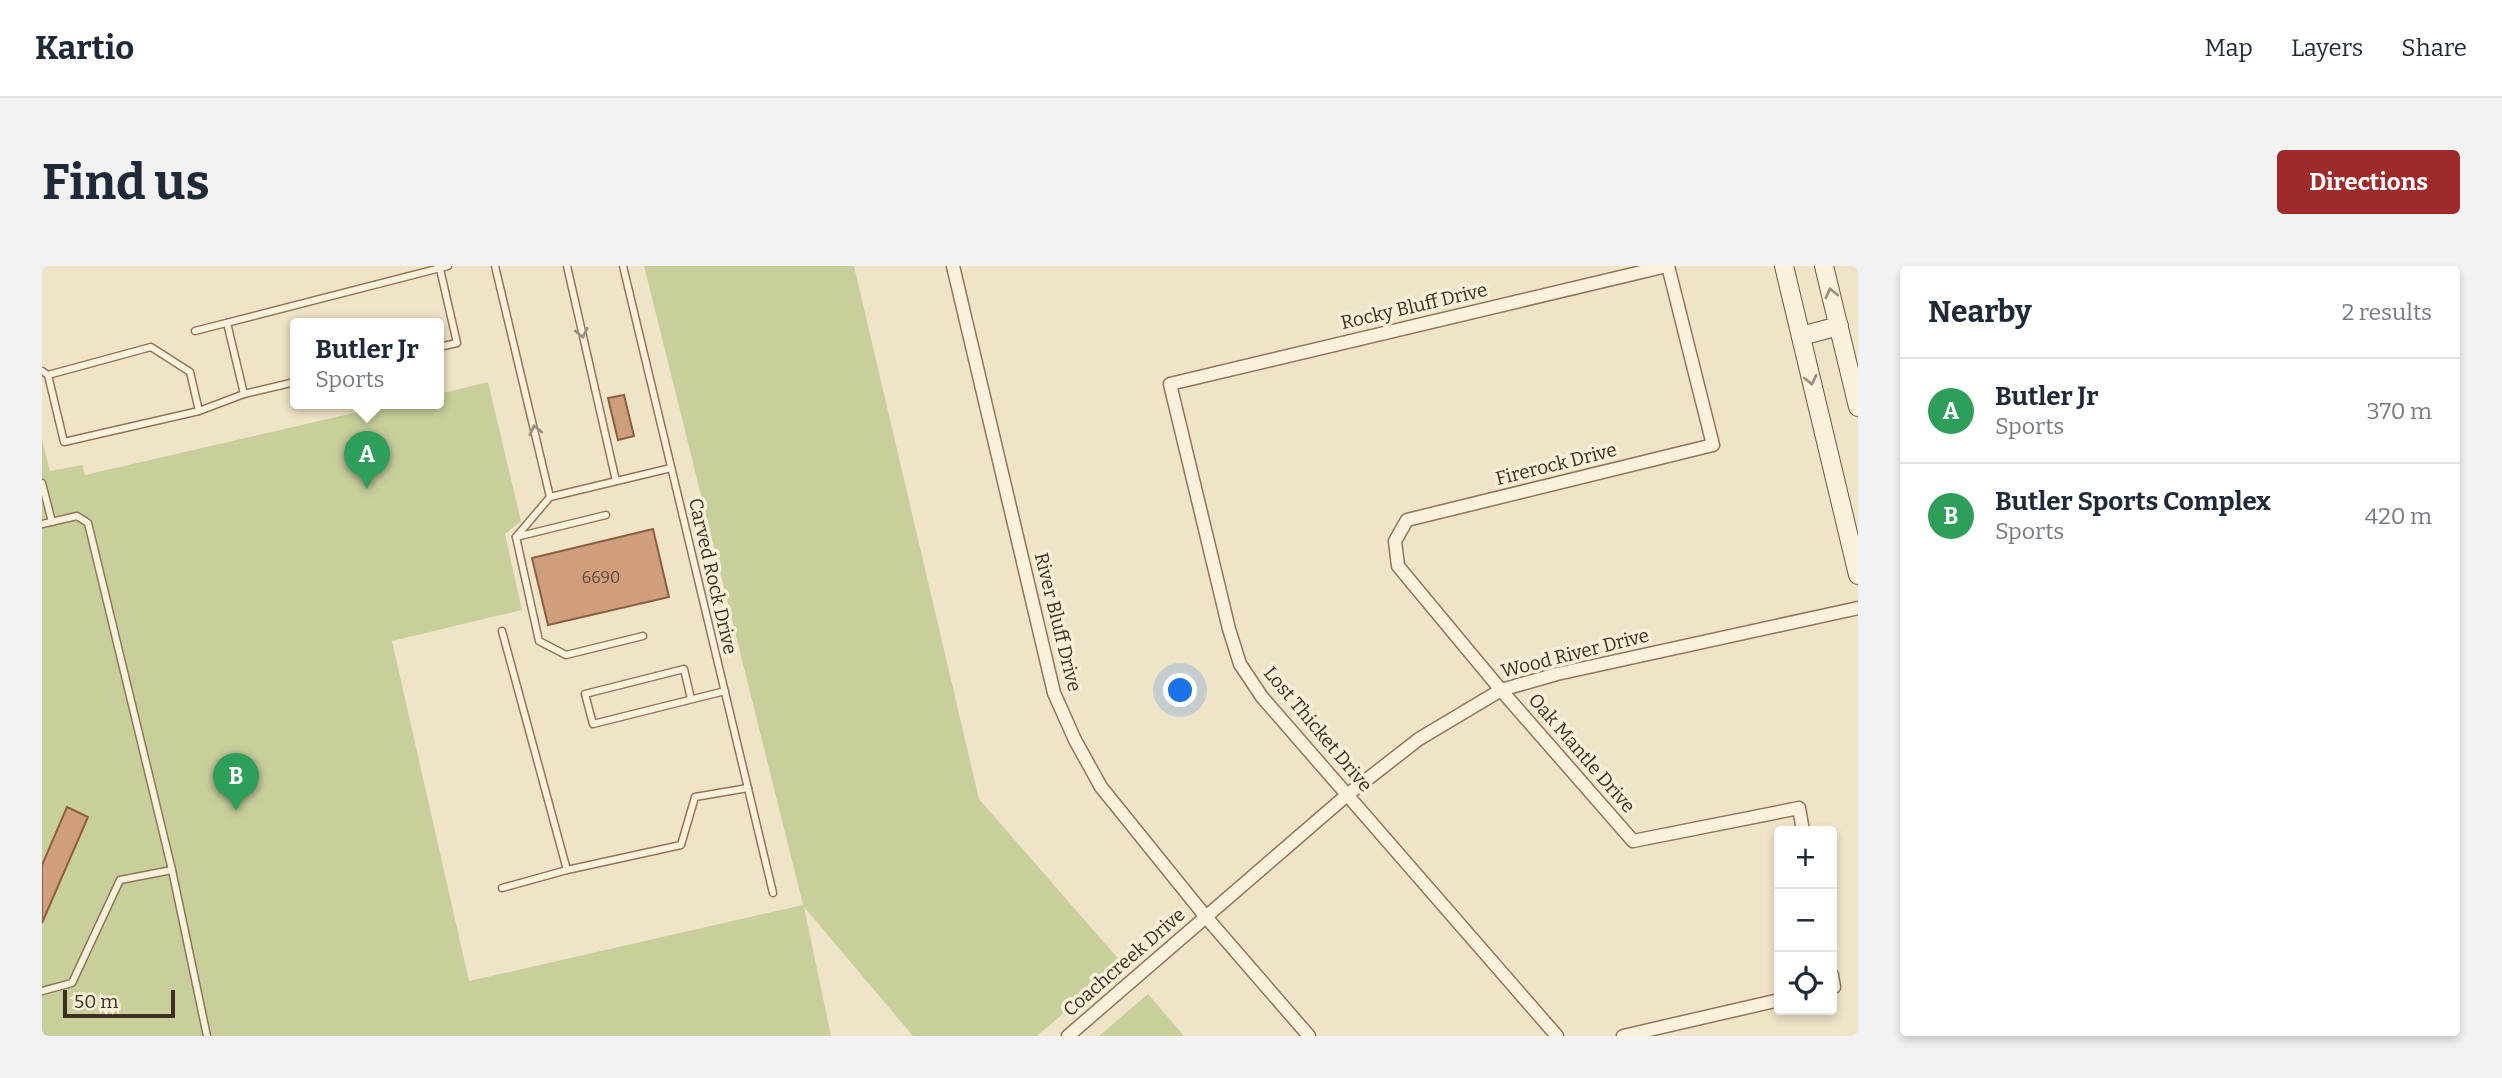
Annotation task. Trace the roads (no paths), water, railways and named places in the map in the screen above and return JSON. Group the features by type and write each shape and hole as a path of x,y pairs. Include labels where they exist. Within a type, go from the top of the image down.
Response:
{"main road":[{"path":"1784,266 1858,575"},
{"path":"1824,266 1858,407"},
{"path":"1801,336 1839,326"}],"street":[{"name":"River Bluff Drive","path":"953,266 1054,693 1075,740 1101,787 1206,917 1309,1036"},
{"name":"Rocky Bluff Drive","path":"1170,384 1668,266"},
{"name":"Firerock Drive","path":"1407,520 1713,445 1668,266"},
{"name":"Lost Thicket Drive","path":"1170,384 1228,629 1240,664 1262,697 1557,1036"},
{"name":"Oak Mantle Drive","path":"1407,520 1395,541 1398,566 1501,690 1633,841 1799,808 1802,826"},
{"name":"Wood River Drive","path":"1206,917 1347,795 1419,739 1501,690 1556,674 1858,608"},
{"name":"Coachcreek Drive","path":"1068,1036 1206,917"},
{"path":"1623,1036 1774,1001"}],"lane":[{"path":"195,331 447,266"},
{"path":"495,266 550,497"},
{"path":"567,266 616,481"},
{"name":"Carved Rock Drive","path":"623,266 773,892"},
{"path":"440,269 457,343 444,346"},
{"path":"227,323 244,394"},
{"path":"199,411 190,372 151,347 45,373 64,442 199,411 244,394 290,383"},
{"path":"516,537 550,497 671,468"},
{"path":"42,482 52,522"},
{"path":"516,537 606,515"},
{"path":"42,524 77,516 88,523 172,870 207,1036"},
{"path":"516,537 539,641 566,655 643,636"},
{"path":"502,631 567,870"},
{"path":"691,699 684,669 585,694 593,724 725,691"},
{"path":"502,888 567,870 681,845 695,797 747,788"},
{"path":"42,990 72,983 120,880 172,870"}],"place":[{"name":"Butler Jr","path":"367,489"},
{"name":"Butler Sports Complex","path":"236,811"}]}
